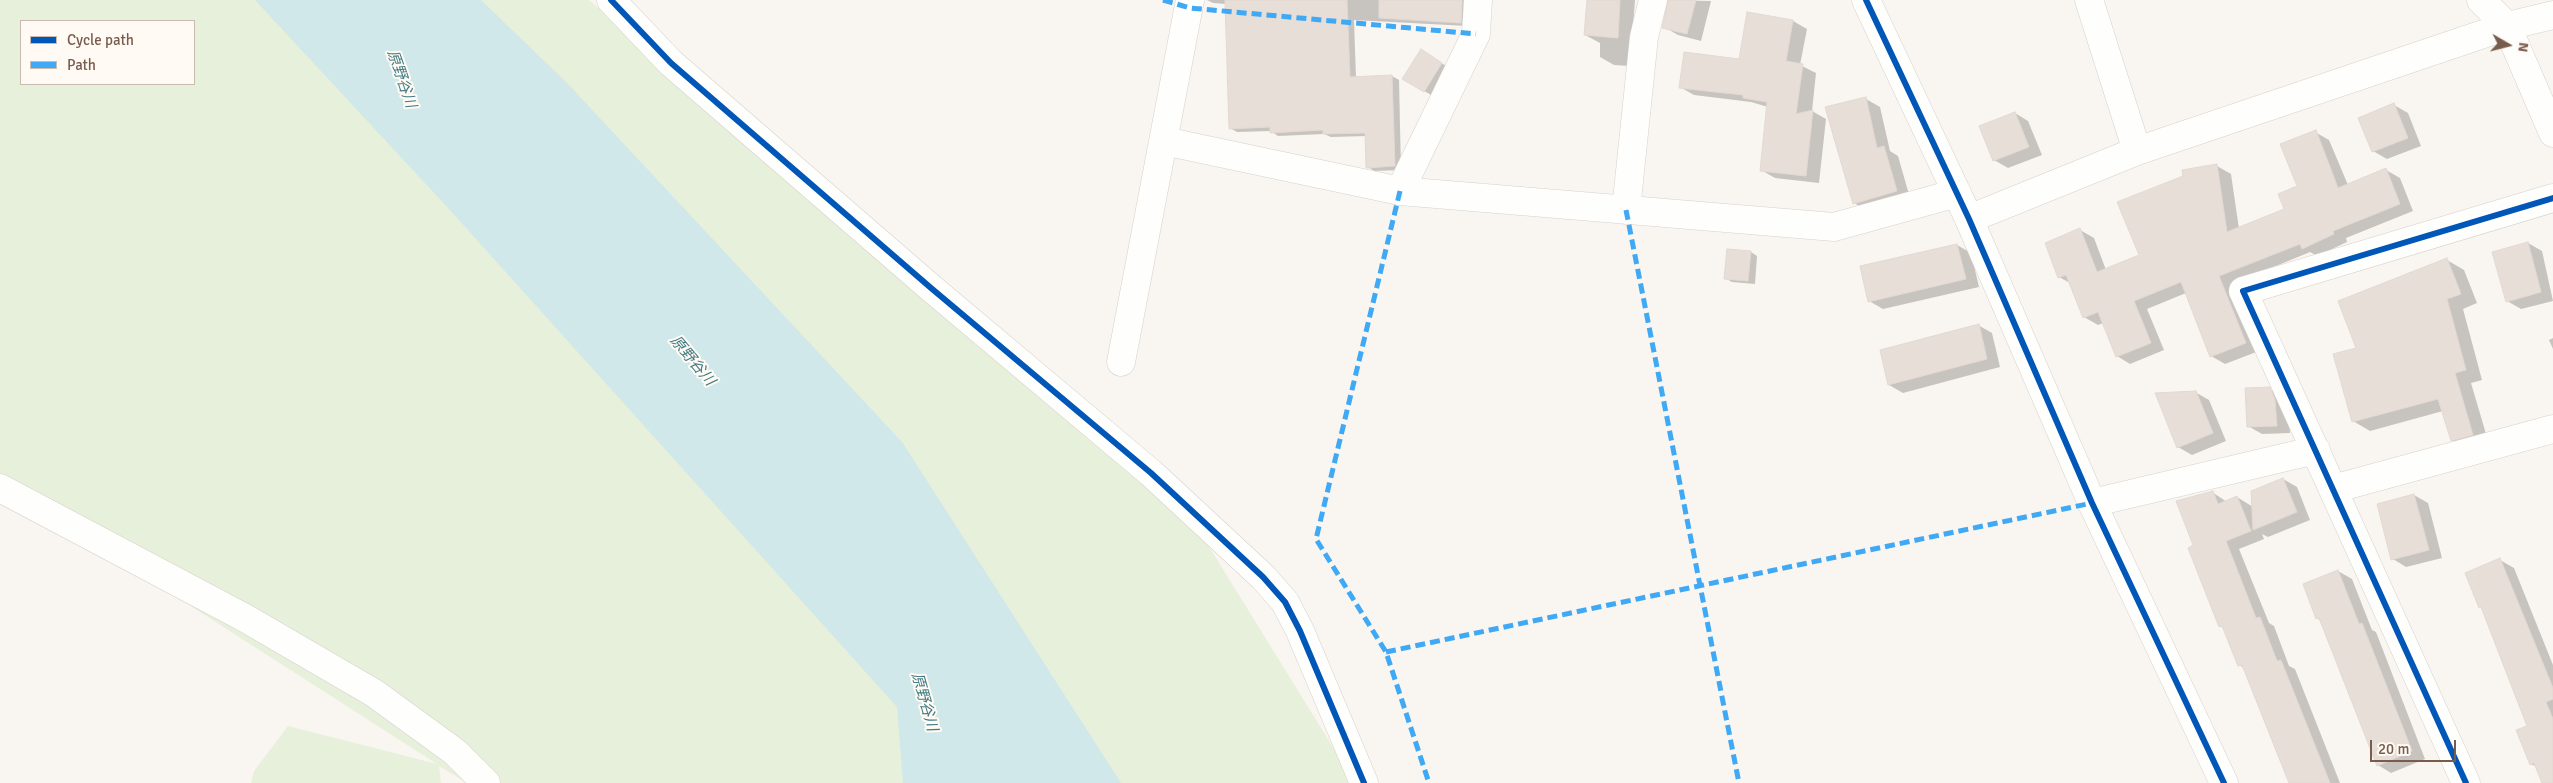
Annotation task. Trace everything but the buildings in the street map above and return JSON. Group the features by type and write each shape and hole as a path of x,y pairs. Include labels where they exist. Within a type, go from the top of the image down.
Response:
{"street":[{"path":"611,0 671,63 931,288 1151,473 1263,577 1284,602 1300,631 1364,783"},
{"path":"1121,362 1190,0"},
{"path":"1400,191 1476,34 1478,0"},
{"path":"1626,210 1644,37 1653,0"},
{"path":"1866,0 1969,219 2092,504 2224,783"},
{"path":"2089,0 2137,152"},
{"path":"2481,0 2507,26 2553,133"},
{"path":"1969,219 2137,152 2507,26 2553,15"},
{"path":"1164,141 1400,191 1834,227 1957,193"},
{"path":"2466,783 2243,291 2553,198"},
{"path":"2333,489 2553,429"},
{"path":"2092,504 2316,450"},
{"path":"0,488 245,618 374,693 455,752 486,783"}],"green space":[{"path":"0,0 589,0 1179,498 1355,783 467,783 439,766 441,783 251,783 254,771 288,726 437,764 41,510 0,486"}],"water":[{"name":"原野谷川","path":"255,0 481,0 567,83 902,442 1121,783 903,783 897,707 449,209"}],"marked path":[{"path":"1163,0 1190,8 1476,34"},
{"path":"1400,191 1316,539 1386,652 1429,783"},
{"path":"1626,210 1739,783"},
{"path":"1386,652 2092,503"}],"cycle path":[{"path":"611,0 671,63 931,288 1151,473 1263,577 1285,602 1300,631 1364,783"},
{"path":"1866,0 1969,219 2092,503 2224,783"},
{"path":"2466,783 2243,291 2553,198"}]}
